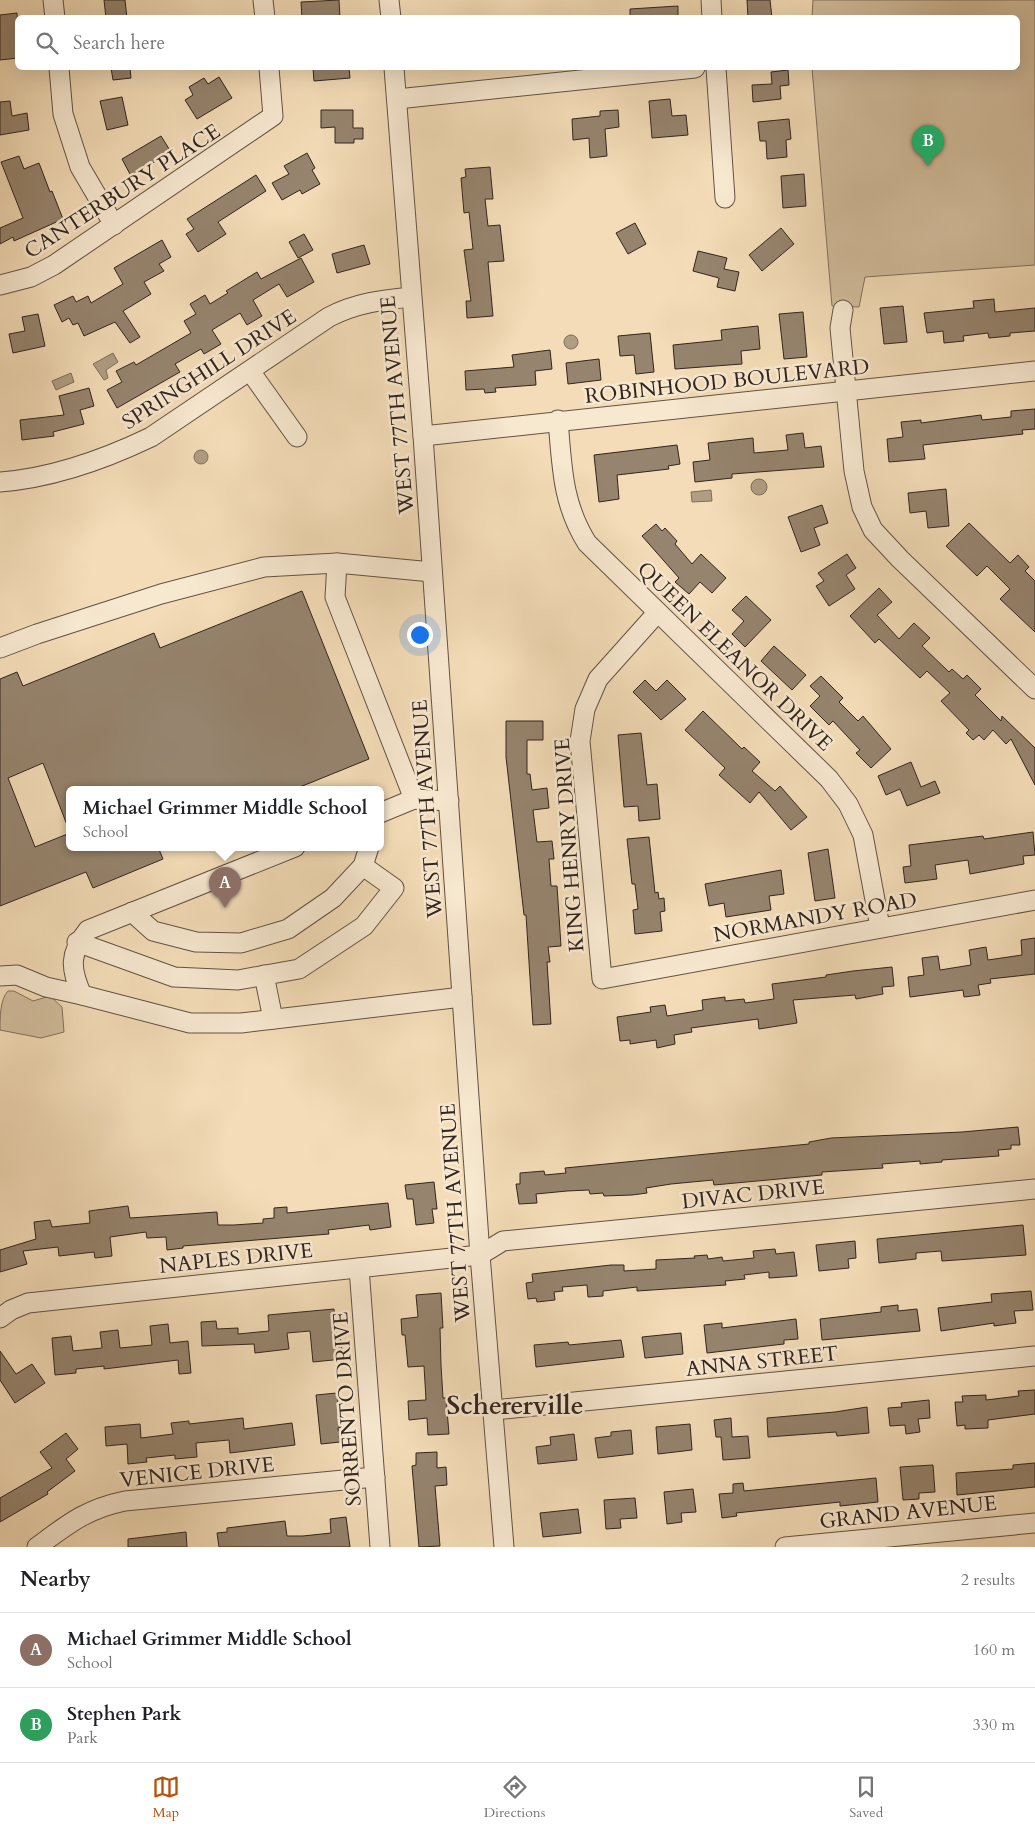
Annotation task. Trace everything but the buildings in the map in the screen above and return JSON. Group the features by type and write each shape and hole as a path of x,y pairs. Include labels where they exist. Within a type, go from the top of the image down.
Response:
{"street":[{"path":"53,0 55,15"},
{"path":"264,0 265,15"},
{"path":"389,0 390,15"},
{"path":"711,0 712,15"},
{"path":"59,70 63,114 80,167 114,225"},
{"name":"CANTERBURY PLACE","path":"0,285 39,273 114,225 274,116 269,70"},
{"name":"WEST 77TH AVENUE","path":"394,70 423,436 480,1255 504,1547"},
{"path":"397,100 676,70"},
{"path":"716,70 725,198"},
{"name":"SPRINGHILL DRIVE","path":"0,482 58,473 123,450 151,437 329,317 348,307 373,300 411,297"},
{"path":"843,310 840,328 854,470 862,507 872,530 1035,689"},
{"path":"250,371 297,437"},
{"name":"ROBINHOOD BOULEVARD","path":"423,436 558,420 1035,372"},
{"name":"QUEEN ELEANOR DRIVE","path":"558,420 565,490 574,521 587,543 829,779 848,804 863,835 880,927"},
{"path":"337,563 335,597 414,799"},
{"path":"0,648 37,634 161,594 264,566 337,563 432,572"},
{"name":"KING HENRY DRIVE","path":"602,979 580,741 585,709 598,679 657,613"},
{"path":"384,811 414,799 449,801"},
{"path":"82,995 72,973 77,942 88,930 285,851"},
{"path":"132,912 153,930 196,942 241,943 288,930 333,898 363,866 368,851"},
{"path":"77,942 174,977 238,980 299,968 364,926 394,888 363,866"},
{"name":"NORMANDY ROAD","path":"602,979 1035,900"},
{"path":"0,976 17,975 46,987 190,1023 241,1023 462,997"},
{"path":"264,975 273,1019"},
{"name":"DIVAC DRIVE","path":"480,1255 503,1241 1035,1189"},
{"name":"NAPLES DRIVE","path":"0,1318 11,1310 28,1303 480,1255"},
{"name":"SORRENTO DRIVE","path":"359,1268 380,1547"},
{"name":"ANNA STREET","path":"494,1410 1035,1356"},
{"name":"VENICE DRIVE","path":"37,1547 82,1514 102,1506 125,1501 375,1477"},
{"name":"GRAND AVENUE","path":"785,1547 1035,1522"}],"shaded area":[{"path":"813,0 1035,0 1035,265 865,277 859,307 832,306 812,70 1020,70 1020,15 812,15"},
{"path":"568,335 574,335 578,342 574,349 568,349 564,345 564,339"},
{"path":"113,353 118,362 106,370 108,378 104,380 93,364"},
{"path":"71,373 74,382 56,390 52,381"},
{"path":"198,450 204,450 208,457 204,464 198,464 194,460 194,454"},
{"path":"756,479 762,479 767,484 765,493 756,495 751,490 751,484"},
{"path":"711,490 712,501 692,502 691,492"},
{"path":"8,991 14,991 33,1001 50,996 62,1007 64,1032 41,1038 0,1030 2,1004"}],"place":[{"name":"Stephen Park","path":"928,166"},
{"name":"Michael Grimmer Middle School","path":"225,908"}],"district":[{"name":"Schererville","path":"515,1405"}]}
